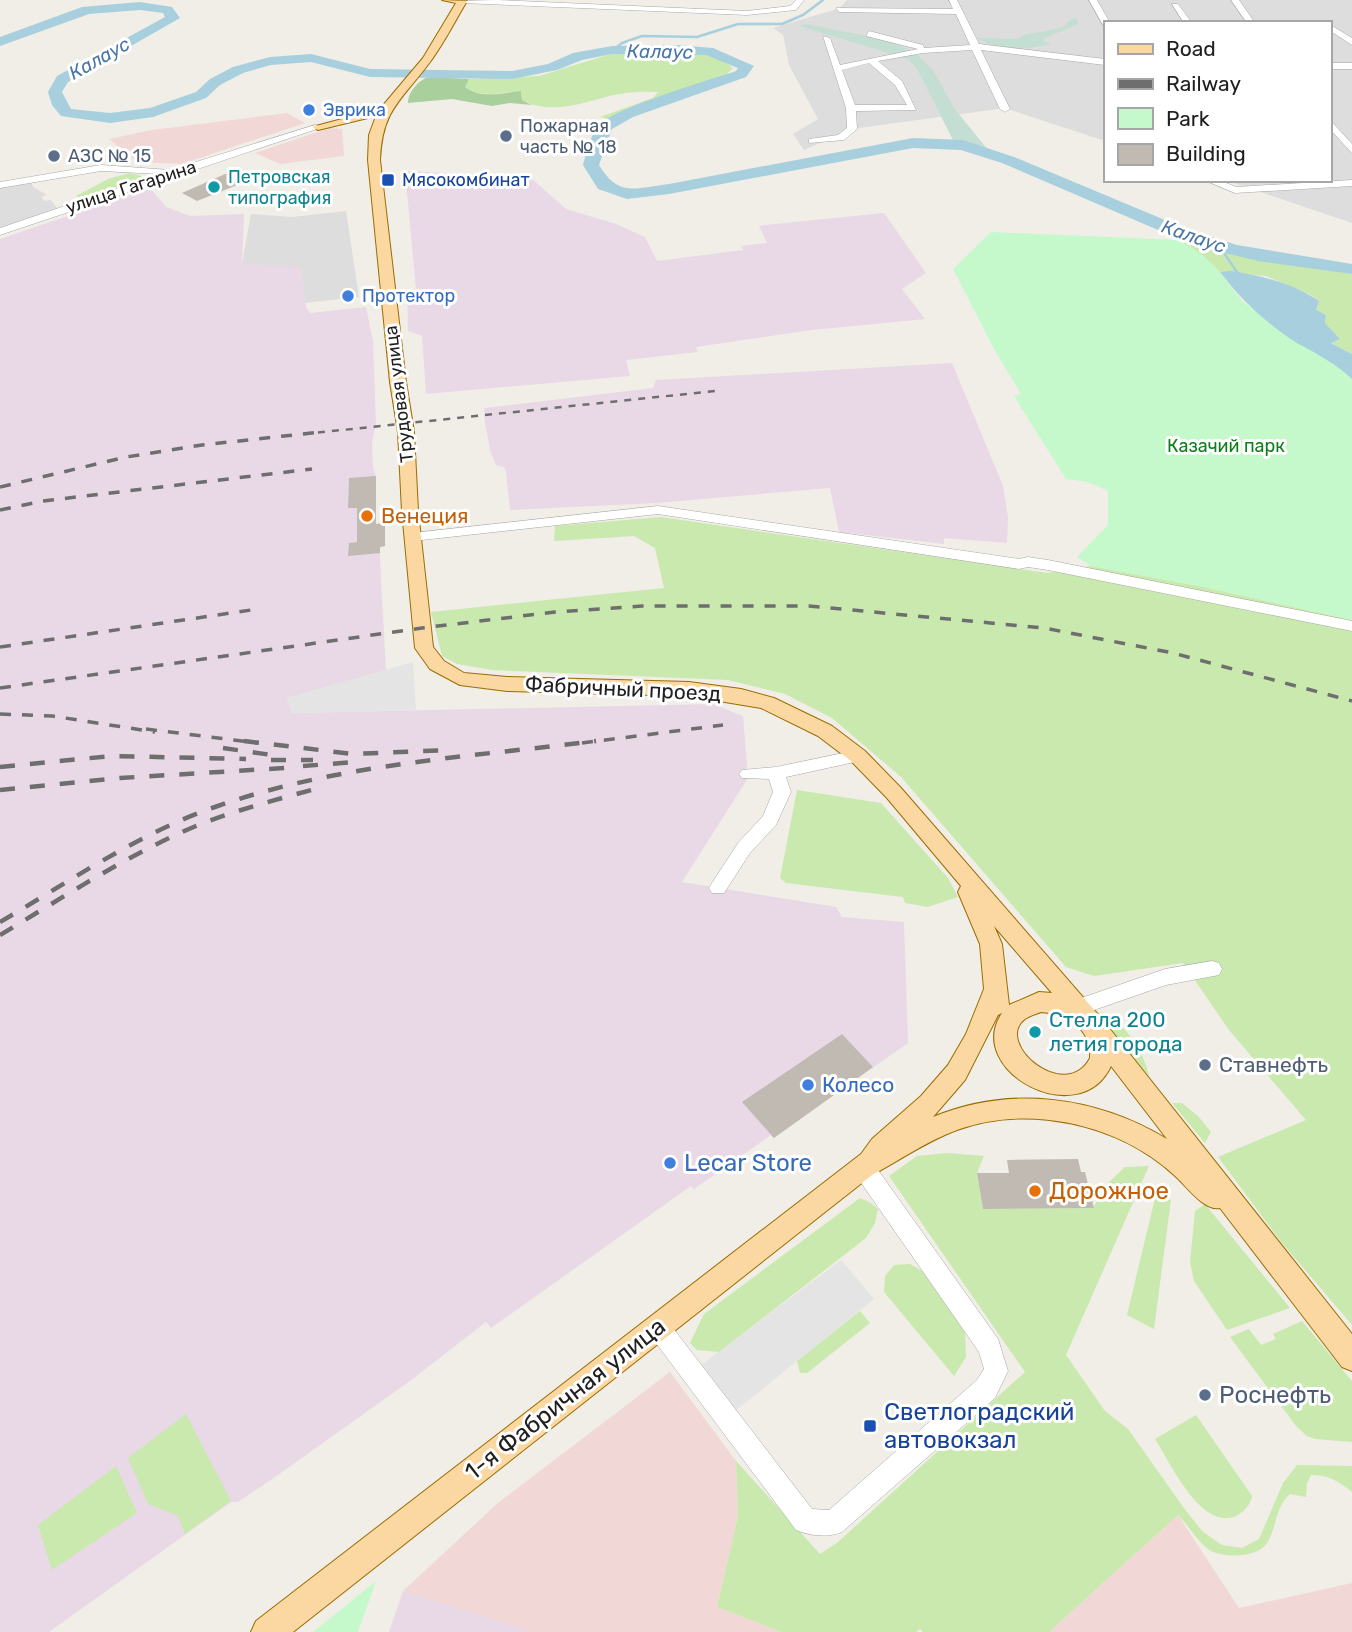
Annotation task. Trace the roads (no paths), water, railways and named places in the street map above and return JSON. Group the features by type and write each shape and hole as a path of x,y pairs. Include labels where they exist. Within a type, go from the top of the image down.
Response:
{"main road":[{"path":"447,0 460,1"},
{"name":"Трудовая улица","path":"422,628 406,432 377,206 375,138 384,111 426,59 460,1"},
{"path":"349,118 406,87"},
{"name":"улица Гагарина","path":"318,127 384,111"},
{"path":"318,127 353,122 363,124 375,138"},
{"name":"Фабричный проезд","path":"422,628 424,648 437,666 460,679 507,684 689,689 740,696 768,702 825,731 858,756 959,867 1086,1017 1198,1156 1249,1227"},
{"path":"959,867 991,944 994,992 1007,1048 1014,1062 1027,1073 1059,1086 1107,1125"},
{"path":"863,1167 885,1142 937,1097 962,1065 978,1039 994,992"},
{"path":"1005,1035 1007,1023 1014,1013 1026,1006 1039,1002 1069,1007 1086,1017 1101,1039 1103,1054 1099,1067 1090,1077 1059,1086 1010,1108"},
{"path":"863,1167 943,1125 973,1114 1010,1108 1046,1109 1082,1115 1164,1150 1249,1227 1352,1357"},
{"name":"1-я Фабричная улица","path":"267,1632 863,1167"}],"street":[{"path":"709,0 709,4 719,13"},
{"path":"460,1 747,13 793,8 800,0"},
{"path":"953,0 1005,109"},
{"path":"1093,0 1105,21"},
{"path":"1235,0 1250,21"},
{"path":"1175,6 1186,21"},
{"path":"839,10 958,12"},
{"path":"1331,27 1352,42"},
{"path":"869,34 934,48"},
{"path":"812,141 841,138 852,130 851,108 826,38"},
{"path":"836,68 934,48 976,47 1104,62"},
{"path":"851,108 913,108 899,83 871,60"},
{"path":"1331,66 1352,65"},
{"path":"1331,124 1352,150"},
{"name":"улица Гагарина","path":"0,232 177,171 318,127"},
{"path":"0,185 101,168 177,171"},
{"path":"1214,182 1235,190 1352,183"},
{"path":"413,537 658,510 992,560 1048,565 1352,626"},
{"path":"748,774 776,773 858,756"},
{"path":"718,888 744,848 770,820 782,792 776,773"},
{"path":"1086,1017 1165,977 1212,969"},
{"path":"658,1327 806,1521 833,1523 986,1390 996,1371 990,1346 863,1167"}],"water":[{"path":"1231,271 1277,281 1319,301 1316,310 1326,315 1325,323 1340,339 1331,343 1352,354 1352,379 1332,363 1286,336 1255,311 1220,272"}],"waterway":[{"path":"613,50 622,43 642,36 697,37 738,24 782,24 803,15 823,0"},
{"name":"Калаус","path":"0,42 87,10 140,6 167,10 173,18 62,79 55,92 59,105 66,113 110,118 153,112 201,95 215,82 238,70 270,61 311,58 370,73 512,75 552,67 578,56 612,50 708,51 747,66 741,74 628,114 606,126 599,137 591,165 604,186 627,194 669,189 913,143 963,145 1008,160 1178,232 1231,249 1258,256 1352,269"},
{"path":"1218,244 1241,278"}],"railway":[{"path":"304,434 715,391"},
{"path":"0,487 126,457 202,445 321,432"},
{"path":"0,510 43,501 312,469"},
{"path":"0,688 422,628 555,612 642,606 809,606 1044,628 1173,653 1352,701"},
{"path":"0,647 258,609"},
{"path":"0,714 52,716 155,732"},
{"path":"582,743 723,725"},
{"path":"146,729 258,743"},
{"path":"244,741 353,754 449,750"},
{"path":"0,922 159,830 261,792 355,771 596,741"},
{"path":"223,748 279,756"},
{"path":"0,767 111,756 246,759"},
{"path":"271,760 313,760"},
{"path":"303,766 356,762"},
{"path":"0,790 120,778 285,768"},
{"path":"0,935 96,877 170,837 226,815 319,788"}],"place":[{"name":"Эврика","path":"309,110"},
{"name":"Пожарная часть № 18","path":"506,136"},
{"name":"АЗС № 15","path":"54,156"},
{"name":"Мясокомбинат","path":"388,180"},
{"name":"Петровская типография","path":"214,187"},
{"name":"Протектор","path":"348,296"},
{"name":"Венеция","path":"367,516"},
{"name":"Стелла 200 летия города","path":"1035,1032"},
{"name":"Ставнефть","path":"1205,1065"},
{"name":"Колесо","path":"808,1085"},
{"name":"Lecar Store","path":"670,1163"},
{"name":"Дорожное","path":"1035,1191"},
{"name":"Роснефть","path":"1205,1395"},
{"name":"Светлоградский автовокзал","path":"870,1426"}],"park label":[{"name":"Казачий парк","path":"1226,446"}]}
